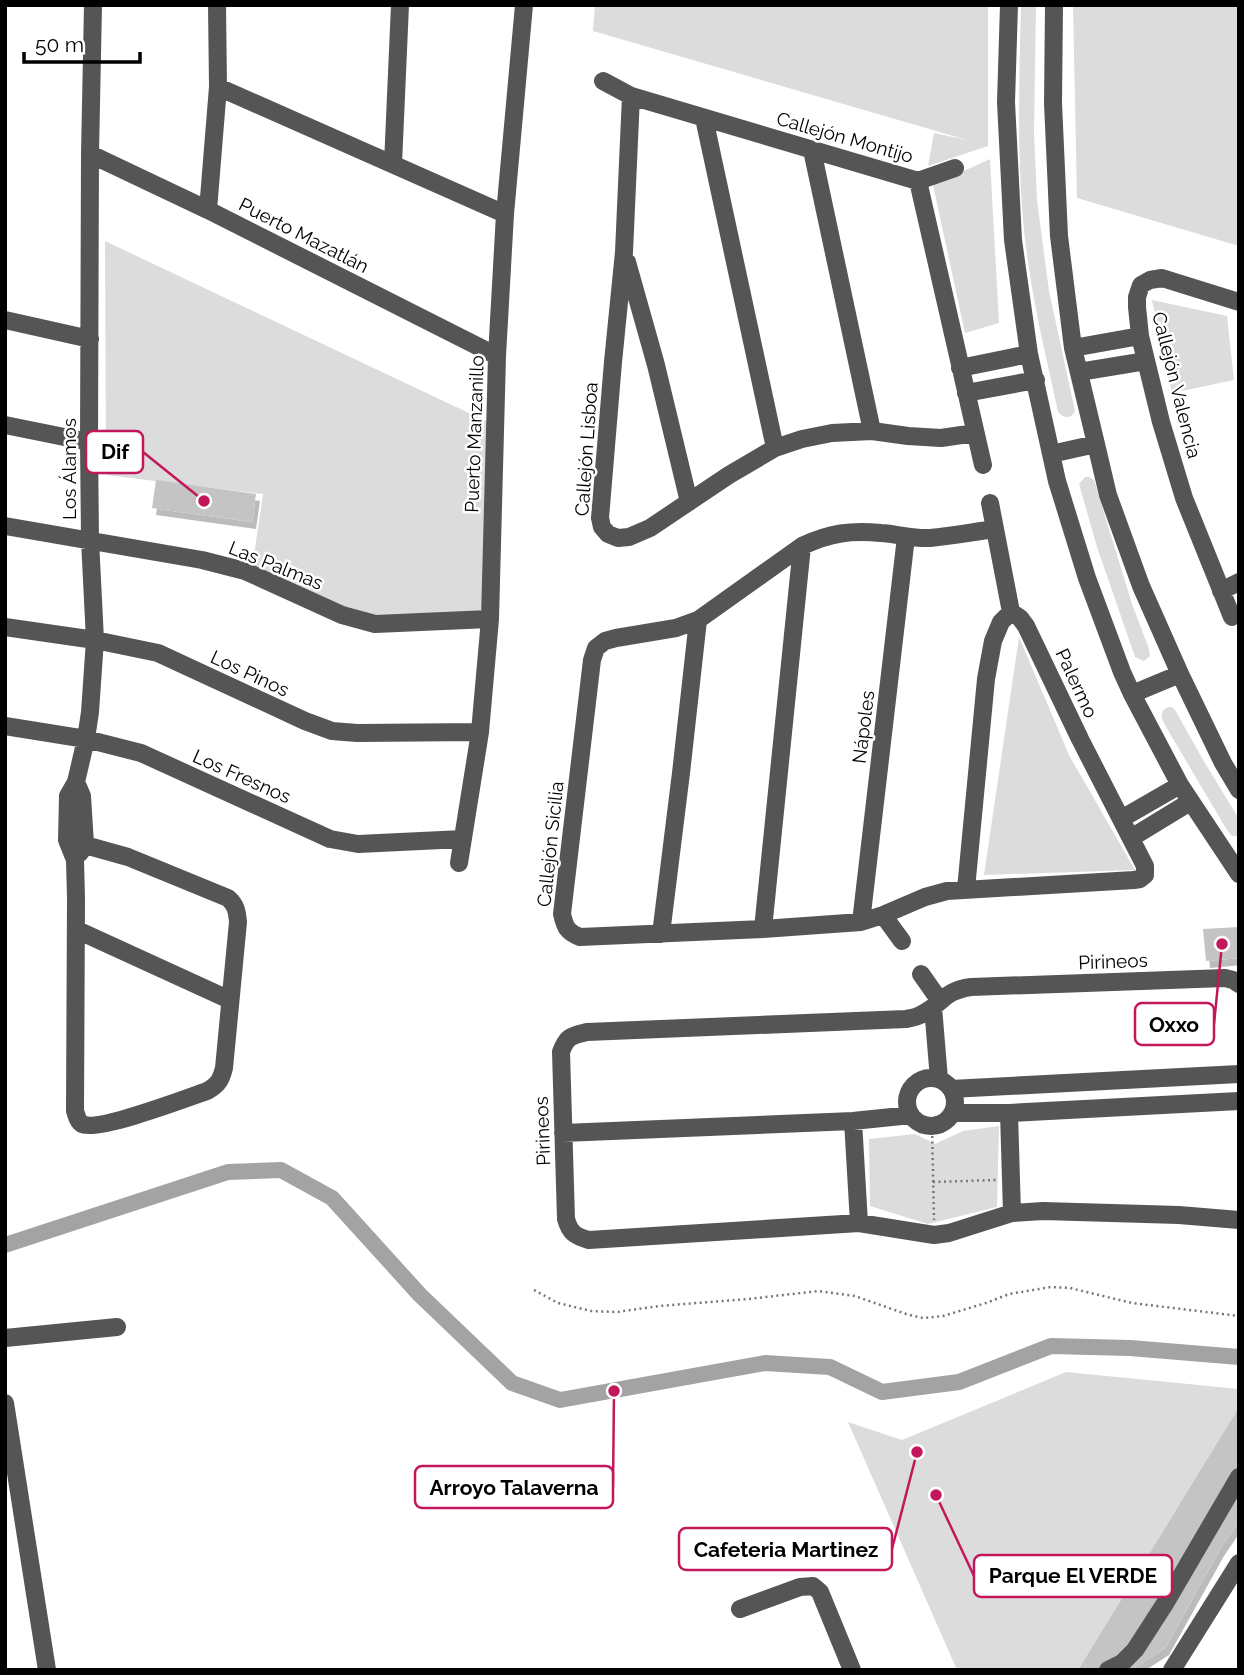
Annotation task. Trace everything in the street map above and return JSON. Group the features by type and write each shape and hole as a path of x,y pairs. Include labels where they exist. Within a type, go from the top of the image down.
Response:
{"street":[{"name":"Los Álamos","path":"67,840 68,796 76,782 86,739 95,640 89,442 93,5"},
{"path":"208,211 218,87 217,5"},
{"path":"393,164 400,5"},
{"name":"Puerto Manzanillo","path":"459,863 480,732 490,619 497,356 505,214 524,5"},
{"path":"1009,5 1006,102 1013,240 1029,354 1057,481 1087,578 1132,694 1180,785 1239,874"},
{"path":"1054,5 1054,103 1059,236 1073,348 1108,495 1142,586 1180,674 1223,763 1237,784"},
{"name":"Callejón Montijo","path":"603,81 631,96 918,181 983,466"},
{"path":"218,87 505,214"},
{"name":"Callejón Lisboa","path":"631,96 624,252 600,518 602,527 608,534 618,538 629,537 650,528 775,448 802,439 832,433 872,431 941,438 975,433"},
{"path":"704,117 775,448"},
{"path":"812,150 872,431"},
{"name":"Puerto Mazatlán","path":"90,154 497,356"},
{"path":"918,181 955,168"},
{"path":"624,252 656,366 689,502"},
{"name":"Callejón Valencia","path":"1232,617 1184,498 1161,422 1140,336 1137,297 1141,285 1162,278 1239,302"},
{"path":"5,320 90,339"},
{"path":"1073,348 1140,336"},
{"path":"960,368 1029,354"},
{"path":"1079,372 1146,361"},
{"path":"966,393 1036,380"},
{"path":"5,425 89,442"},
{"path":"1051,454 1096,444"},
{"name":"Palermo","path":"990,503 1011,611 1026,626 1145,866 1145,875"},
{"name":"Las Palmas","path":"5,526 202,560 244,571 342,615 375,624 490,619"},
{"name":"Callejón Sicilia","path":"995,529 930,538 847,531 821,537 802,545 698,620 676,628 605,641 596,648 592,660 562,914 565,926 571,934 580,937 861,922 925,897 966,889 1134,880 1145,875"},
{"name":"Nápoles","path":"861,922 906,537"},
{"path":"763,929 802,545"},
{"path":"1221,591 1239,582"},
{"path":"966,889 986,679 993,641 1001,622 1011,611"},
{"path":"661,934 698,620"},
{"name":"Los Pinos","path":"5,627 95,640 158,653 332,731 480,732"},
{"path":"1132,694 1180,674"},
{"name":"Los Fresnos","path":"5,726 86,739 141,753 330,839 358,844 463,838"},
{"path":"1223,763 1239,754"},
{"path":"75,860 85,844 82,796 76,782"},
{"path":"1121,819 1180,785"},
{"path":"1131,838 1191,802"},
{"path":"67,840 128,857 228,898 234,904 238,922 223,1068 221,1080 216,1086 111,1122 94,1126 78,1121 75,1111 75,860 67,840"},
{"path":"883,915 902,941"},
{"path":"77,930 230,1000"},
{"path":"921,974 936,1004 945,1084 954,1097 952,1113 947,1120 940,1124 923,1124 911,1115 907,1101 912,1088 924,1079 945,1084 1239,1073"},
{"name":"Pirineos","path":"1239,984 1225,978 971,986 947,995 920,1016 906,1019 587,1032 573,1035 566,1041 561,1052 566,1219 576,1237 589,1240 859,1223 934,1235 949,1233 1012,1213 1042,1210 1239,1220"},
{"path":"952,1113 1009,1113 1239,1101"},
{"path":"1009,1113 1012,1213"},
{"path":"563,1133 853,1121 911,1115"},
{"path":"853,1121 859,1223"},
{"path":"5,1338 117,1327"},
{"path":"5,1403 47,1670"},
{"path":"1108,1670 1122,1664 1135,1650 1239,1476"},
{"path":"1172,1670 1239,1563"},
{"path":"740,1609 800,1587 813,1586 820,1592 852,1670"}],"path":[{"path":"932,1125 934,1235"},
{"path":"933,1182 1011,1180"},
{"path":"534,1290 558,1303 591,1311 617,1312 819,1291 855,1296 923,1318 986,1303 1009,1294 1051,1287 1070,1288 1132,1303 1239,1316"}],"shaded area":[{"path":"595,5 988,5 988,146 928,166 934,133 967,140 593,31"},
{"path":"1021,5 1036,5 1034,133 1037,200 1049,291 1075,411 1067,417 1058,412 1027,255 1019,130"},
{"path":"1073,5 1239,5 1239,246 1077,198"},
{"path":"990,159 999,323 965,333 933,185"},
{"path":"105,241 490,423 483,614 379,622 252,569 263,494 106,475"},
{"path":"1152,300 1227,316 1234,380 1172,393"},
{"path":"1085,477 1094,480 1132,604 1149,649 1150,656 1144,661 1135,657 1097,547 1079,484"},
{"path":"1019,637 1069,755 1135,870 984,875"},
{"path":"1168,707 1175,710 1239,819 1239,836 1232,836 1227,830 1169,732 1162,715"},
{"path":"999,1126 997,1207 928,1224 870,1206 869,1139 915,1134 935,1144 963,1131"},
{"path":"1066,1372 1239,1389 1239,1407 1078,1670 957,1670 848,1422 902,1440"}],"building":[{"path":"156,480 256,494 252,522 152,508"},
{"path":"1239,927 1239,958 1206,961 1203,929"},
{"path":"1239,1407 1239,1521 1220,1549 1165,1648 1131,1670 1078,1670"}],"waterway":[{"path":"5,1245 228,1172 281,1170 332,1198 420,1295 512,1383 560,1400 765,1363 830,1367 882,1392 959,1382 1051,1346 1130,1348 1239,1357"}],"place":[{"name":"Dif","path":"204,501"},
{"name":"Oxxo","path":"1222,944"},
{"name":"Arroyo Talaverna","path":"614,1391"},
{"name":"Cafeteria Martinez","path":"917,1452"},
{"name":"Parque El VERDE","path":"936,1495"}]}
